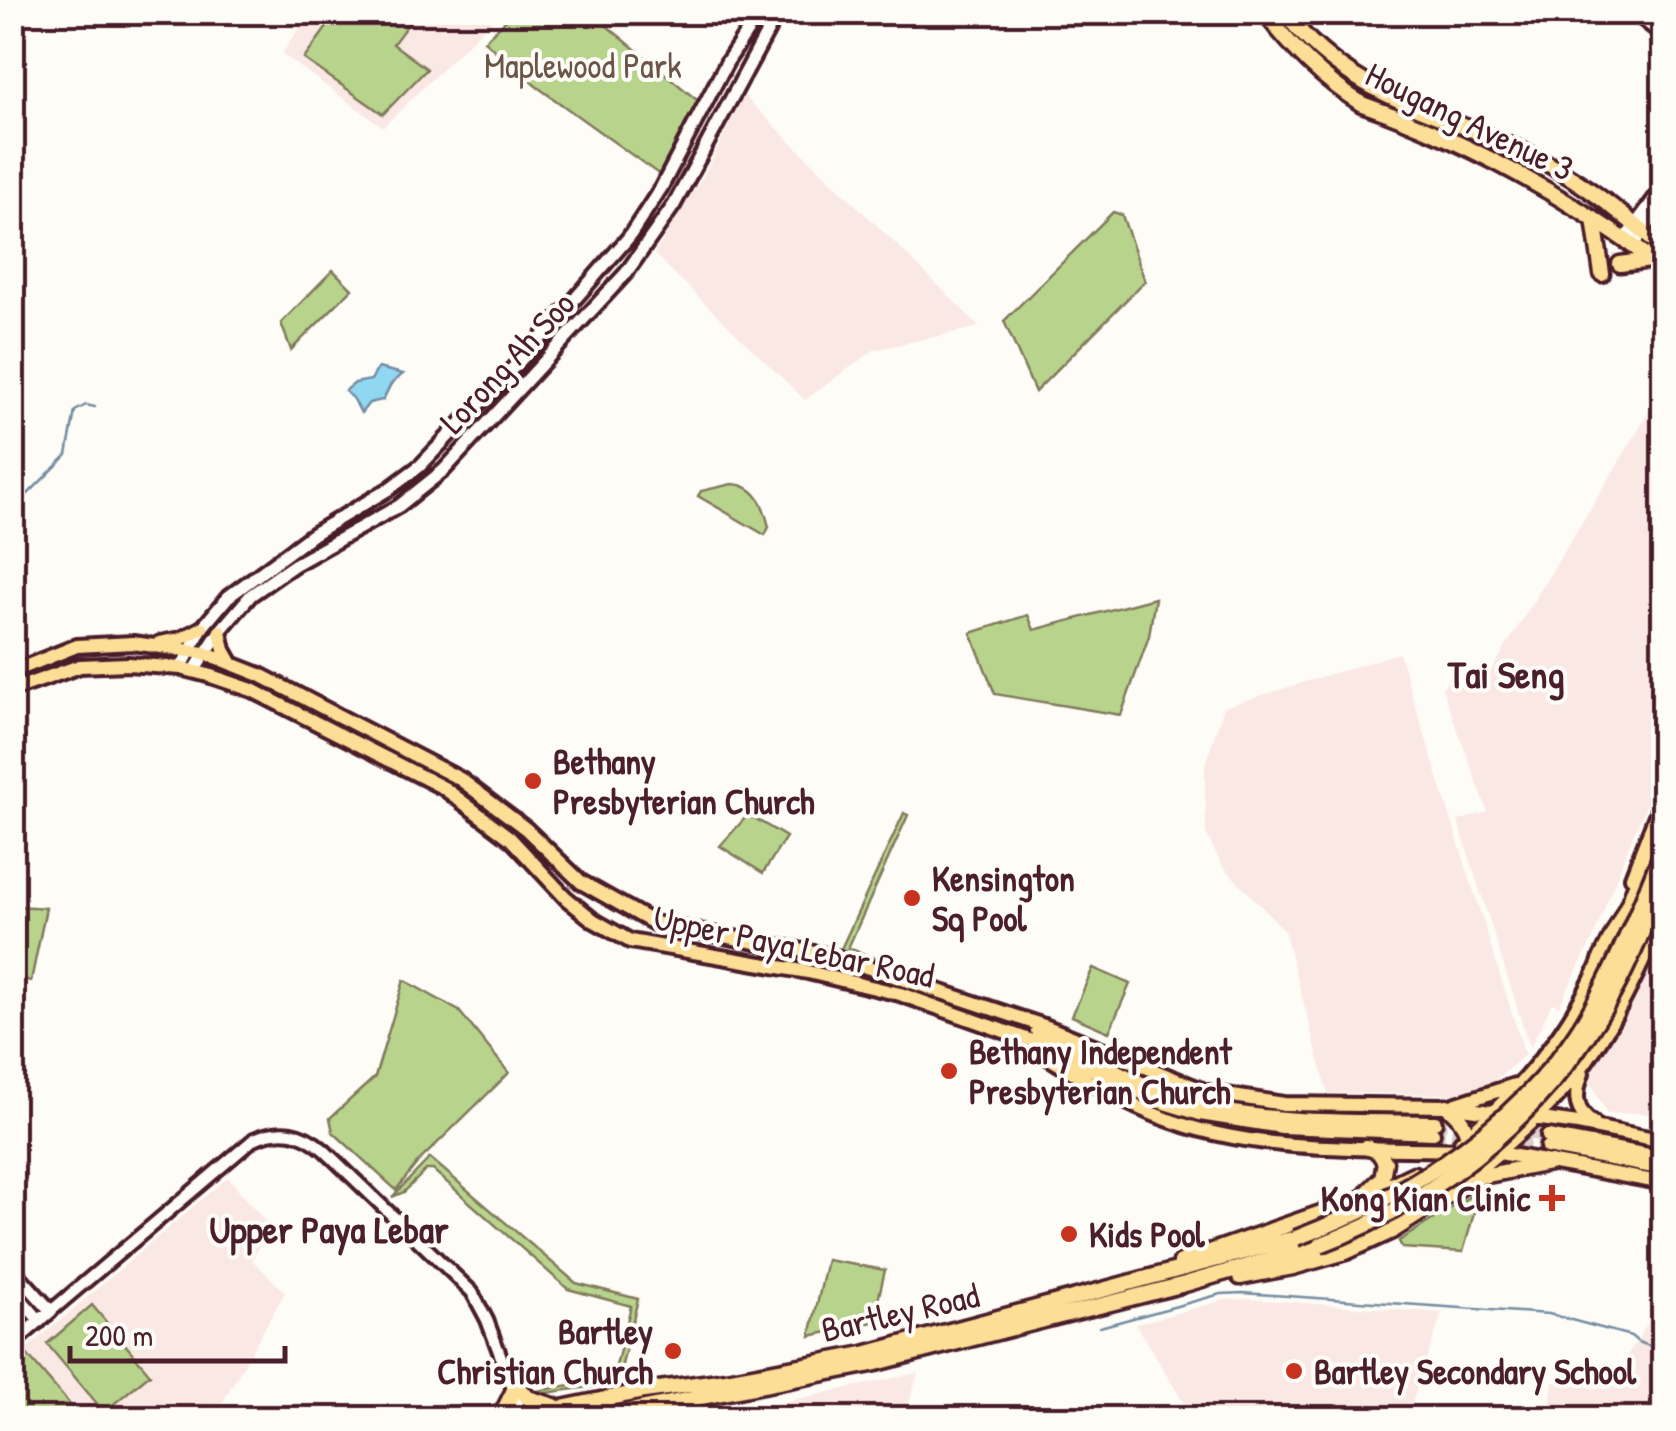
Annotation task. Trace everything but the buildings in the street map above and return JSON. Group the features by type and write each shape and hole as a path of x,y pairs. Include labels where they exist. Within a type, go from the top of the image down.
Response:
{"highway":[{"name":"Hougang Avenue 3","path":"1264,12 1296,52 1342,92 1525,176 1594,219 1634,236"},
{"name":"Hougang Avenue 3","path":"1284,12 1306,40 1358,81 1559,170 1660,259"},
{"path":"1594,219 1602,274"},
{"path":"1620,264 1660,259"},
{"path":"1601,960 1628,905 1664,813"},
{"name":"Bartley Road","path":"519,1407 560,1407 864,1354 1131,1285 1296,1238 1350,1217 1411,1185 1466,1146 1516,1104 1557,1059 1591,1010 1664,848"},
{"name":"Bartley Road","path":"593,1418 872,1364 1185,1284 1320,1245 1382,1218 1434,1188 1492,1144 1534,1104 1579,1048 1607,1004 1664,878"},
{"path":"1439,1106 1458,1116 1469,1142 1464,1170 1453,1191"},
{"path":"1355,1200 1376,1186 1385,1171 1382,1156 1366,1147"},
{"path":"1131,1285 1162,1269 1355,1200 1416,1173 1444,1149"},
{"path":"1453,1191 1548,1149"},
{"path":"1185,1284 1293,1267 1346,1252 1392,1231 1433,1205 1499,1152"},
{"path":"1416,1173 1435,1173 1444,1186 1433,1205"},
{"path":"500,1418 528,1398 560,1407"}],"main road":[{"name":"Lorong Ah Soo","path":"197,652 202,628 239,587 420,466 605,267 646,213 727,62 760,12"},
{"name":"Lorong Ah Soo","path":"187,670 197,652 262,587 399,506 444,470 626,273 674,205 778,12"},
{"path":"1634,12 1664,36"},
{"path":"1653,12 1664,21"},
{"path":"1634,236 1664,186"},
{"path":"1634,236 1664,203"},
{"path":"320,513 325,518 338,519"},
{"path":"133,643 172,642 202,628"},
{"path":"220,630 232,664"},
{"name":"Upper Paya Lebar Road","path":"12,672 77,646 133,643 197,652 232,664 460,779 526,828 581,882 654,923 832,956 1047,1027 1207,1092 1284,1104 1439,1106 1664,1141"},
{"name":"Upper Paya Lebar Road","path":"12,690 80,666 128,664 187,670 252,690 444,788 510,838 566,898 593,920 638,944 808,972 900,994 1047,1048 1161,1102 1200,1114 1282,1127 1434,1128 1284,1118 1204,1105 1166,1092 957,996"},
{"path":"1444,1149 1469,1142 1529,1075 1555,1038 1601,960 1664,796"},
{"path":"566,898 571,887 581,882"},
{"path":"1499,1152 1566,1087 1594,1048 1626,998 1664,914"},
{"name":"Upper Paya Lebar Road","path":"988,1025 1160,1117 1238,1139 1444,1149"},
{"path":"1594,1048 1576,1101 1584,1118 1612,1131"},
{"path":"1439,1106 1512,1088 1529,1075"},
{"path":"1439,1106 1460,1127 1444,1149"},
{"path":"1469,1142 1499,1152 1548,1149 1664,1158"},
{"path":"1548,1149 1664,1169"},
{"path":"1548,1149 1664,1183"},
{"path":"12,1268 51,1311 12,1344"},
{"path":"12,1290 40,1321"}],"street":[{"path":"51,1311 254,1139 267,1133 291,1132 306,1136 324,1150 461,1278 483,1311 519,1407"}],"shaded area":[{"path":"310,13 499,13 383,127 282,54"},
{"path":"744,96 979,327 874,350 805,400 654,254 705,173"},
{"path":"1663,390 1663,770 1593,938 1559,1006 1552,1003 1530,1048 1458,821 1488,812 1442,688 1453,673 1480,689"},
{"path":"1399,653 1525,1055 1491,1084 1454,1094 1328,1093 1284,930 1222,865 1206,833 1205,765 1224,707"},
{"path":"1663,785 1663,1116 1607,1114 1589,1079 1546,1052 1627,885"},
{"path":"228,1177 269,1226 252,1260 285,1292 222,1403 181,1418 98,1418 90,1408 77,1413 24,1351"},
{"path":"1663,1299 1663,1418 1549,1418 1553,1382 1606,1389"},
{"name":"Bartley Secondary School","path":"1225,1300 1442,1313 1407,1418 1193,1418 1136,1324"},
{"path":"918,1373 905,1418 727,1418 728,1414"}],"green space":[{"path":"337,13 416,13 393,44 427,69 383,114 304,59"},
{"name":"Maplewood Park","path":"543,13 606,13 601,21 703,105 664,178 536,86 484,41 507,19"},
{"path":"1113,212 1122,215 1145,281 1035,392 1004,321"},
{"path":"333,270 352,289 291,350 281,323"},
{"path":"732,484 748,488 758,498 769,527 765,535 698,496 701,491"},
{"path":"1155,598 1149,636 1121,715 995,694 971,633 1028,615 1034,630"},
{"path":"904,813 908,815 848,948 915,973 887,968 840,951"},
{"path":"746,817 786,837 763,873 720,846"},
{"path":"17,906 46,908 31,981 13,977"},
{"path":"1093,968 1130,984 1109,1032 1072,1016"},
{"path":"404,980 459,1011 509,1073 418,1162 396,1190 333,1132 330,1118 375,1077"},
{"path":"430,1158 576,1283 638,1299 619,1377 610,1385 532,1396 466,1418 518,1396 609,1379 614,1374 631,1306 568,1289 433,1170 426,1170 404,1192 392,1197"},
{"path":"1481,1189 1463,1252 1402,1248 1399,1241"},
{"path":"827,1260 885,1270 873,1322 810,1336"},
{"path":"92,1305 150,1374 104,1412 47,1344"},
{"path":"24,1351 77,1413 77,1418 13,1418 13,1360"}],"water":[{"path":"378,368 403,374 391,384 383,400 369,403 361,413 345,391 355,383 371,380"}],"waterway":[{"path":"12,502 28,494 67,455 75,411 86,405 95,407"},
{"path":"1100,1327 1221,1294 1243,1293 1549,1314 1631,1336 1664,1351"}],"tunnel":[{"path":"1435,1122 1472,1126"},
{"path":"1512,1131 1548,1136"},
{"path":"1433,1133 1475,1138"},
{"path":"1500,1141 1547,1147"}],"place":[{"name":"Bethany Presbyterian Church","path":"533,781"},
{"name":"Kensington Sq Pool","path":"912,898"},
{"name":"Bethany Independent Presbyterian Church","path":"949,1071"},
{"name":"Kong Kian Clinic","path":"1552,1198"},
{"name":"Kids Pool","path":"1069,1234"},
{"name":"Bartley Christian Church","path":"673,1351"},
{"name":"Bartley Secondary School","path":"1294,1371"}],"district":[{"name":"Tai Seng","path":"1506,674"},
{"name":"Upper Paya Lebar","path":"329,1229"}]}
